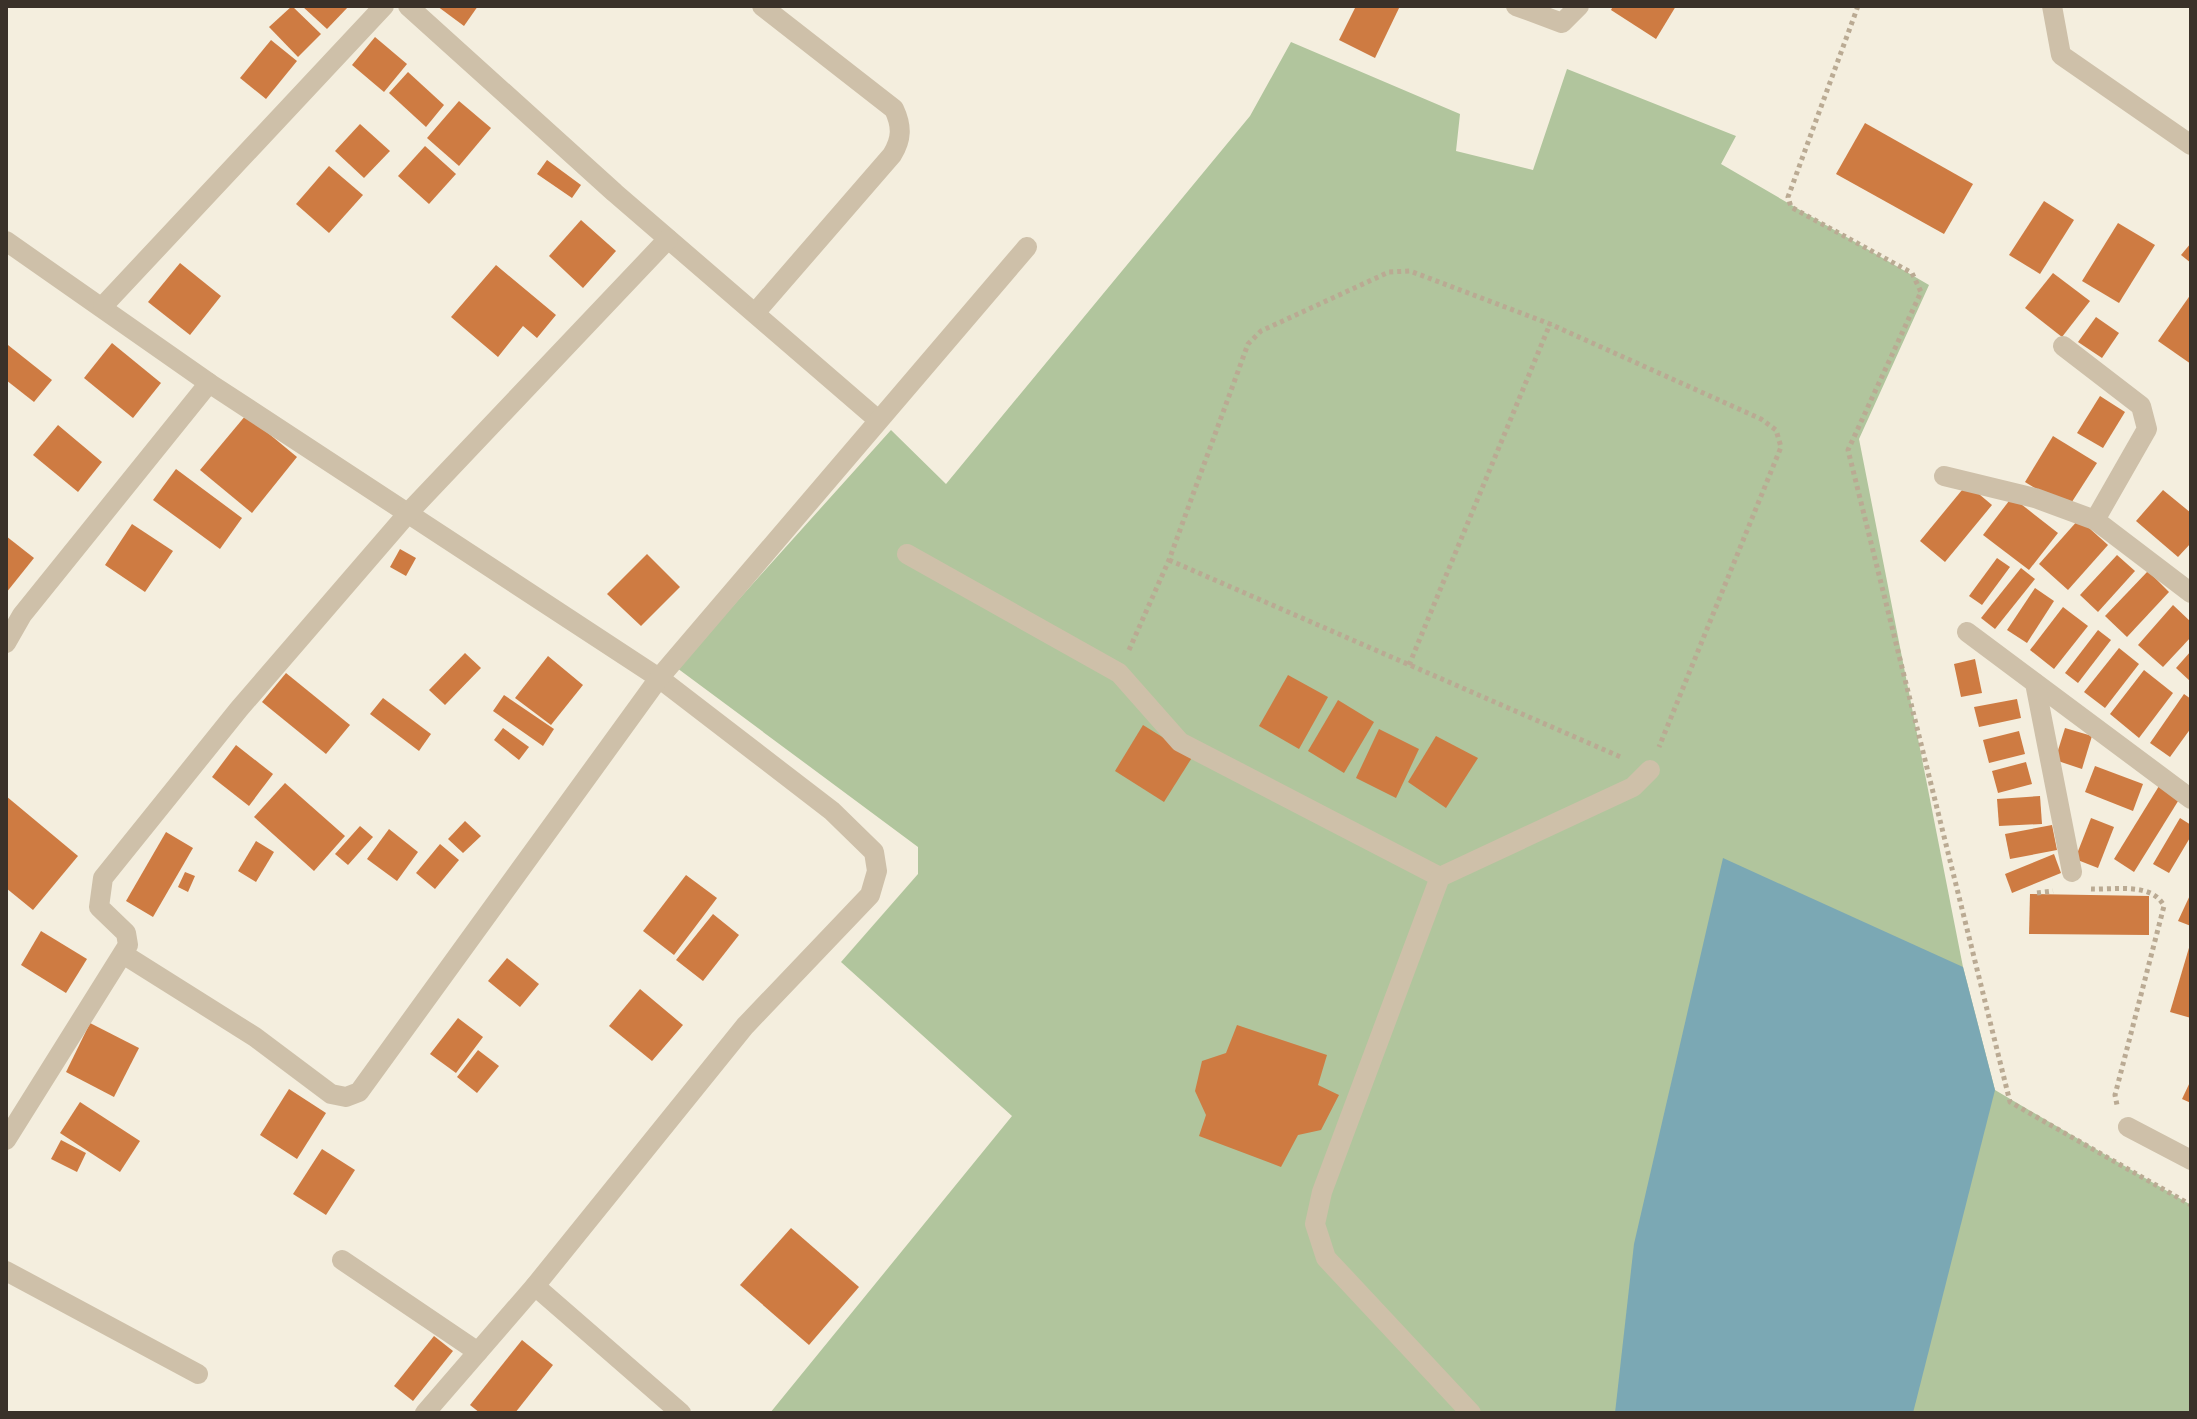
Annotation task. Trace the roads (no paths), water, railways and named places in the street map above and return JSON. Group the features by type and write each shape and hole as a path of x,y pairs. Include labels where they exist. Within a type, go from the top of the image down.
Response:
{"street":[{"path":"103,306 384,6"},
{"path":"408,6 668,239 877,419"},
{"path":"755,313 892,155 899,145 901,123 894,109 762,6"},
{"path":"1516,6 1562,23 1579,6"},
{"path":"2052,6 2061,55 2191,145"},
{"path":"6,1140 128,945 126,933 99,907 103,878 239,709 409,512 668,239"},
{"path":"6,241 209,383 659,678 832,811 874,852 877,871 870,895 745,1026 535,1286 425,1413"},
{"path":"123,954 255,1037 331,1094 346,1097 359,1092 659,678 1027,247"},
{"path":"2063,346 2141,406 2146,417 2147,429 2095,520"},
{"path":"6,643 22,615 209,383"},
{"path":"1944,476 2035,498 2095,520 2191,593"},
{"path":"907,554 1119,673 1180,742 1440,877"},
{"path":"1967,632 2191,799"},
{"path":"2035,683 2072,872"},
{"path":"1471,1413 1326,1258 1315,1224 1322,1192 1440,877 1633,787 1650,770"},
{"path":"2128,1127 2191,1160"},
{"path":"342,1260 478,1352"},
{"path":"6,1271 198,1374"},
{"path":"535,1286 681,1413"}],"water":[{"path":"1723,858 1963,967 1995,1090 1913,1413 1615,1413 1634,1244"}]}
